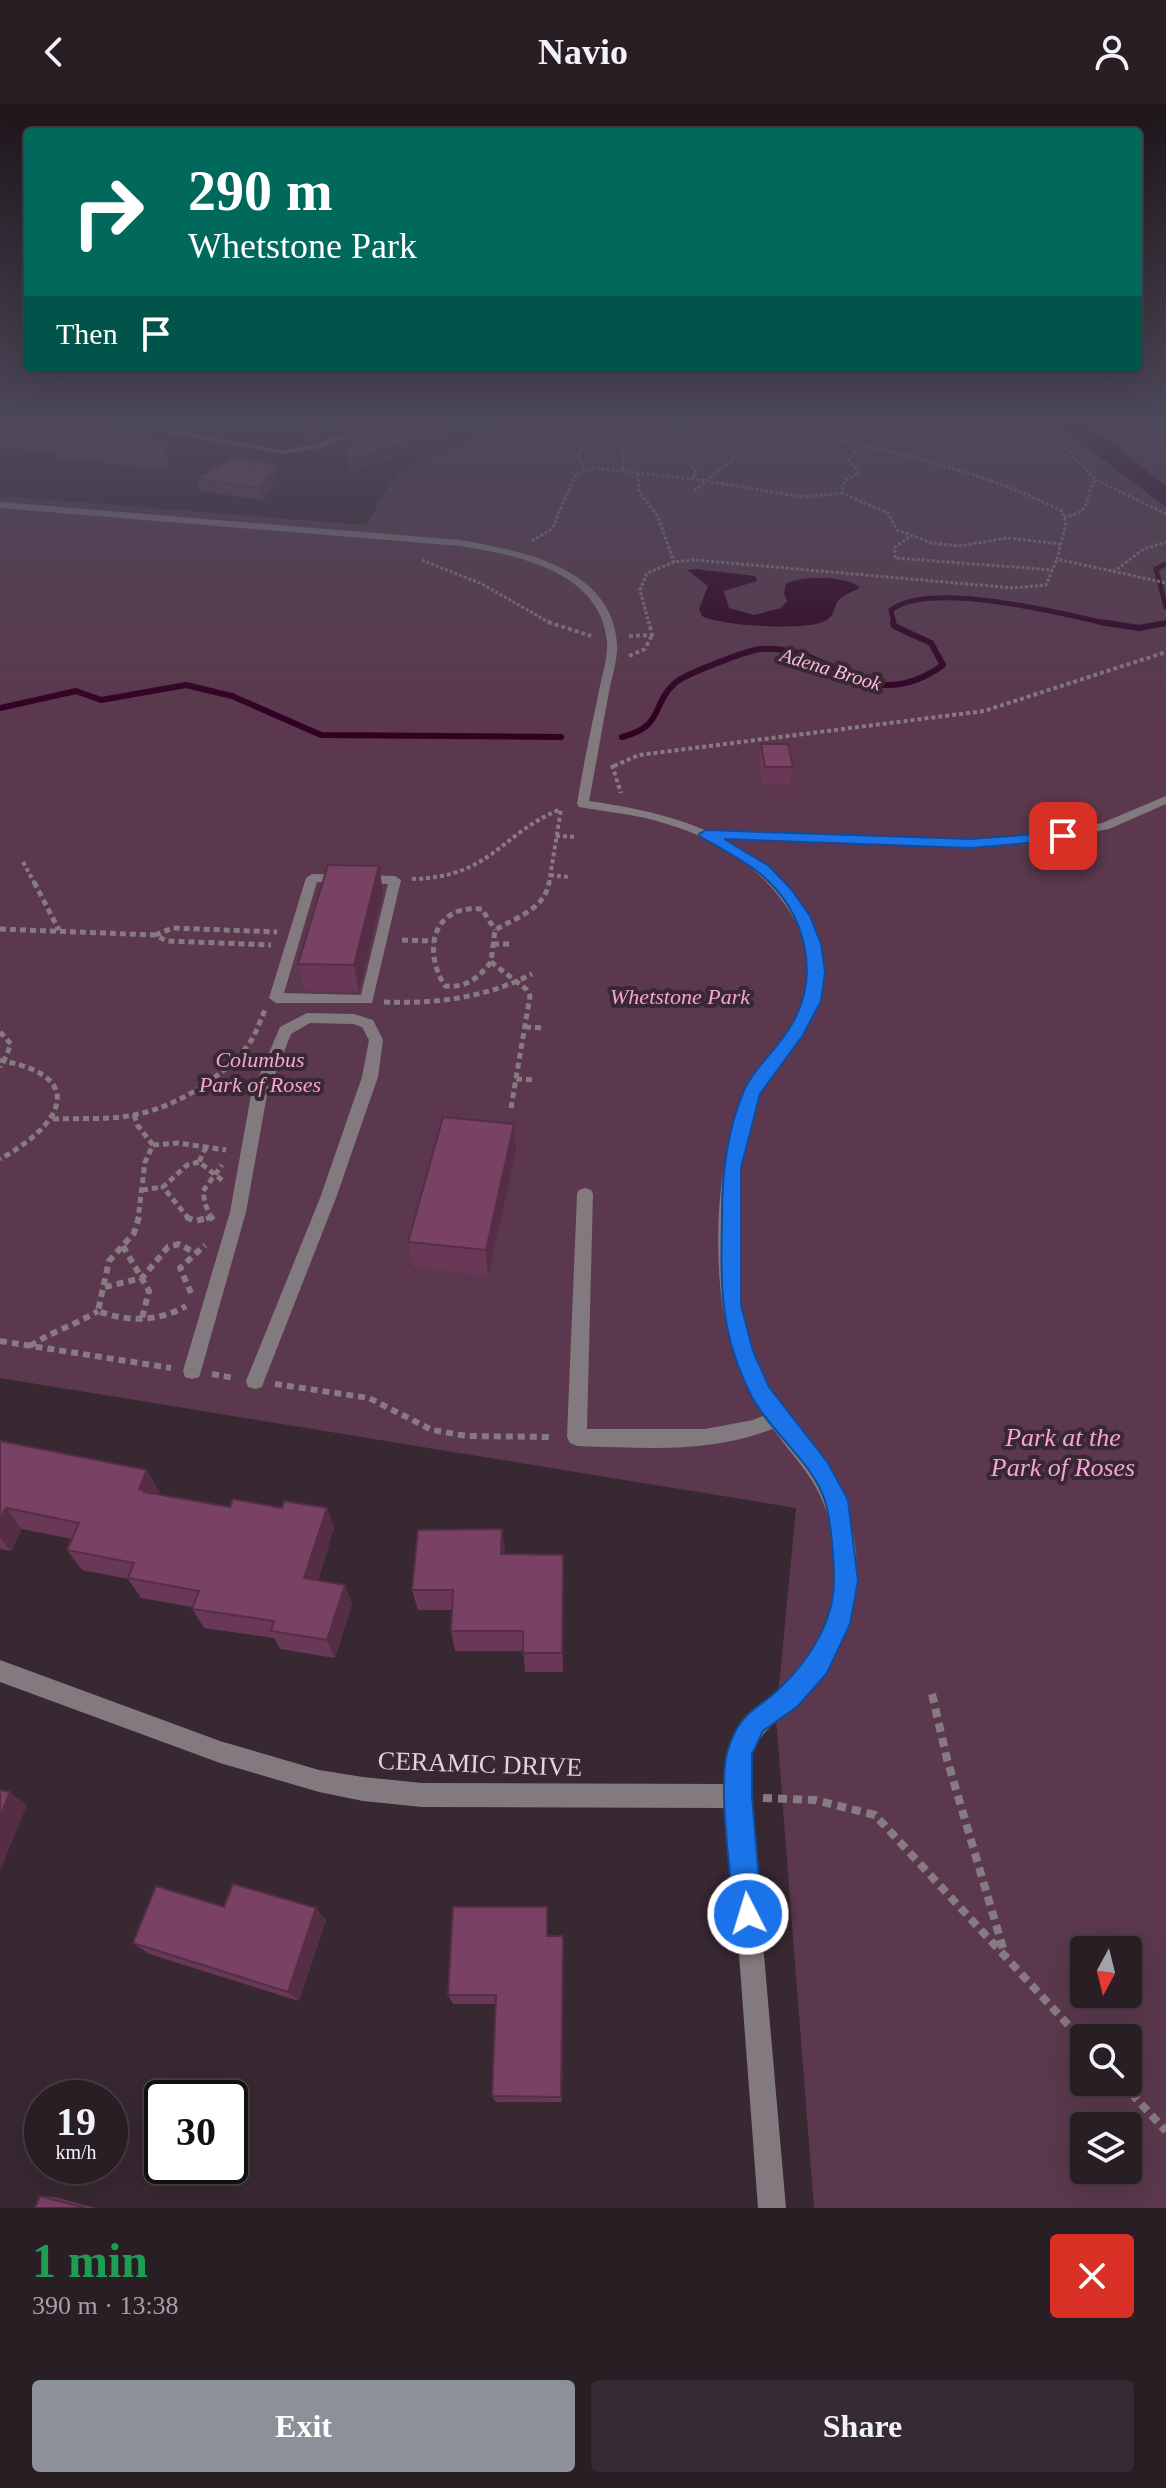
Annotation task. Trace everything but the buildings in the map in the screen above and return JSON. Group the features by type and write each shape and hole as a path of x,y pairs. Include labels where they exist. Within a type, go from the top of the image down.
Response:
{"street":[{"path":"185,520 426,540 510,552 551,565 587,587 601,608 612,637 583,804 626,809 668,819 706,834 763,869 802,916 813,944 817,972 813,1001 797,1031 752,1093 731,1168 731,1305 742,1351 761,1393 820,1470 836,1500 846,1581 838,1624 818,1664 789,1697 754,1722 745,1737 738,1762 738,1796 772,2208"},
{"path":"706,834 971,843 1031,840 1105,826 1166,800"},
{"path":"312,878 395,880 367,1000 276,998 312,878"},
{"path":"192,1371 241,1200 259,1095 278,1045 285,1031 307,1018 354,1019 368,1024 376,1040 370,1077 328,1198 255,1381"},
{"path":"585,1194 577,1437 664,1439 735,1435 758,1429 778,1418"},
{"name":"CERAMIC DRIVE","path":"0,1671 220,1752 319,1781 363,1789 422,1795 738,1796"}],"path":[{"path":"510,552 552,529 556,520"},
{"path":"659,520 674,562"},
{"path":"892,520 897,530 931,543 959,546 1007,538 1061,544"},
{"path":"617,659 644,651 650,646 652,635 640,590 647,573 674,562 695,560 1013,588 1046,585 1057,559 1065,520"},
{"path":"910,536 895,547 895,558 1053,570"},
{"path":"1113,572 1153,543 1166,542"},
{"path":"410,557 482,584 555,626 580,635 652,635"},
{"path":"1057,559 1166,583"},
{"path":"614,766 639,755 984,711 1166,652"},
{"path":"395,880 443,879 469,869 500,851 528,825 561,809 583,804"},
{"path":"495,930 541,903 547,894 561,809"},
{"path":"556,836 577,837"},
{"path":"23,862 60,931"},
{"path":"550,875 569,877"},
{"path":"470,905 482,909 495,930 491,962 477,979 457,988 445,986 434,968 433,941 442,922 457,907 470,905"},
{"path":"0,929 155,935 173,928 294,939"},
{"path":"155,935 167,941 294,939"},
{"path":"419,941 433,941"},
{"path":"493,944 512,944"},
{"path":"491,962 526,989 530,996 511,1108"},
{"path":"367,1000 408,1002 467,997 506,989 532,974"},
{"path":"53,1119 134,1115 166,1104 201,1085 249,1043 268,1006 276,998"},
{"path":"525,1027 545,1028"},
{"path":"0,1032 11,1044 0,1067"},
{"path":"0,1159 28,1144 53,1119 58,1103 46,1073 19,1062 2,1060"},
{"path":"516,1079 536,1080"},
{"path":"134,1115 138,1126 153,1145 220,1147 229,1155 202,1191 201,1201 217,1230"},
{"path":"98,1311 111,1256 133,1237 137,1226 144,1160 153,1145"},
{"path":"199,1162 206,1147"},
{"path":"142,1190 163,1187 187,1165 199,1162"},
{"path":"199,1162 227,1186"},
{"path":"163,1187 182,1217 189,1221 204,1222 219,1213"},
{"path":"98,1311 116,1319 174,1314 186,1306 191,1292 182,1279 180,1268 209,1242"},
{"path":"105,1287 142,1278 168,1247 179,1244 195,1253"},
{"path":"123,1246 149,1291 142,1318"},
{"path":"30,1346 55,1329 78,1323 98,1311"},
{"path":"0,1341 369,1398 432,1430 467,1436 577,1437"},
{"path":"932,1694 947,1759 1006,1958"},
{"path":"738,1796 815,1800 875,1815 1070,2027"},
{"path":"1134,2096 1166,2131"}],"green space":[{"name":"Whetstone Park","path":"0,520 305,520 366,525 369,520 1166,520 1166,2208 814,2208 776,1718 796,1508 0,1378"}],"shaded area":[{"path":"687,570 755,576 757,581 724,591 729,608 754,615 781,608 787,601 784,593 786,584 793,581 836,579 860,588 840,599 831,617 825,621 801,626 744,625 702,616 699,609 708,586"}],"waterway":[{"name":"Adena Brook","path":"1166,564 1156,569 1166,607"},
{"name":"Adena Brook","path":"894,624 891,610 909,602 934,598 996,602 1108,624"},
{"name":"Adena Brook","path":"622,737 645,727 668,691 681,679 716,663 760,649 809,657 850,676 871,683 892,685 916,680 943,665 931,643 894,626 893,622"},
{"name":"Adena Brook","path":"1100,622 1139,628 1166,623 1163,624"},
{"name":"Adena Brook","path":"0,708 76,691 101,700 186,685 232,696 321,735 561,737"}],"route":[{"path":"748,1914 738,1796 739,1753 754,1722 789,1697 818,1664 838,1624 846,1581 836,1500 820,1470 761,1393 742,1351 731,1305 731,1168 752,1093 797,1031 813,1001 817,972 813,944 802,916 763,869 706,834 971,843 1063,836"}],"park label":[{"name":"Columbus Park of Roses","path":"260,1072"},
{"name":"Park at the Park of Roses","path":"1063,1452"}]}
